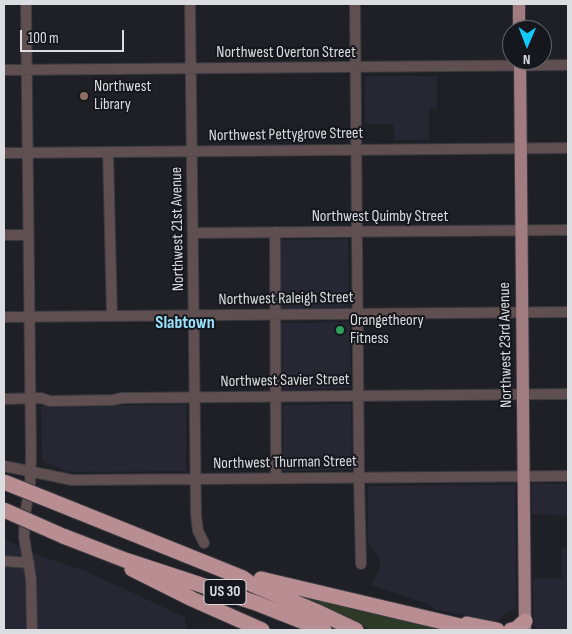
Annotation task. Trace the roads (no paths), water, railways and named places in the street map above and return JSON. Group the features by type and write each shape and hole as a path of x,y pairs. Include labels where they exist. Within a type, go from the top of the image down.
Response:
{"highway":[{"name":"US 30","path":"4,482 242,578 251,584 320,612 356,630"},
{"name":"US 30","path":"4,510 62,536 125,560 241,598 324,630"},
{"path":"125,560 133,571 262,630"},
{"path":"242,578 252,577 477,630"},
{"path":"427,618 498,630"},
{"path":"511,630 525,626"}],"main road":[{"path":"519,4 519,20"},
{"name":"Northwest 23rd Avenue","path":"520,70 525,626"}],"street":[{"path":"26,4 29,316 35,398 30,484 24,537 32,583 32,630"},
{"name":"Northwest 21st Avenue","path":"190,4 195,479 198,531 204,543"},
{"path":"355,4 361,564"},
{"name":"Northwest Overton Street","path":"4,70 355,68 502,64"},
{"name":"Northwest Overton Street","path":"552,64 568,65"},
{"name":"Northwest Pettygrove Street","path":"4,153 568,148"},
{"path":"108,152 112,316"},
{"name":"Northwest Quimby Street","path":"192,233 568,230"},
{"path":"275,232 277,314 276,478"},
{"path":"4,235 28,235"},
{"name":"Northwest Raleigh Street","path":"4,317 568,312"},
{"name":"Northwest Savier Street","path":"4,399 35,398 50,401 113,400 122,398 568,394"},
{"name":"Northwest Thurman Street","path":"4,466 72,480 568,476"},
{"path":"4,561 29,563"}],"place":[{"name":"Northwest Library","path":"84,96"},
{"name":"Orangetheory Fitness","path":"340,330"}],"district":[{"name":"Slabtown","path":"185,323"}]}
